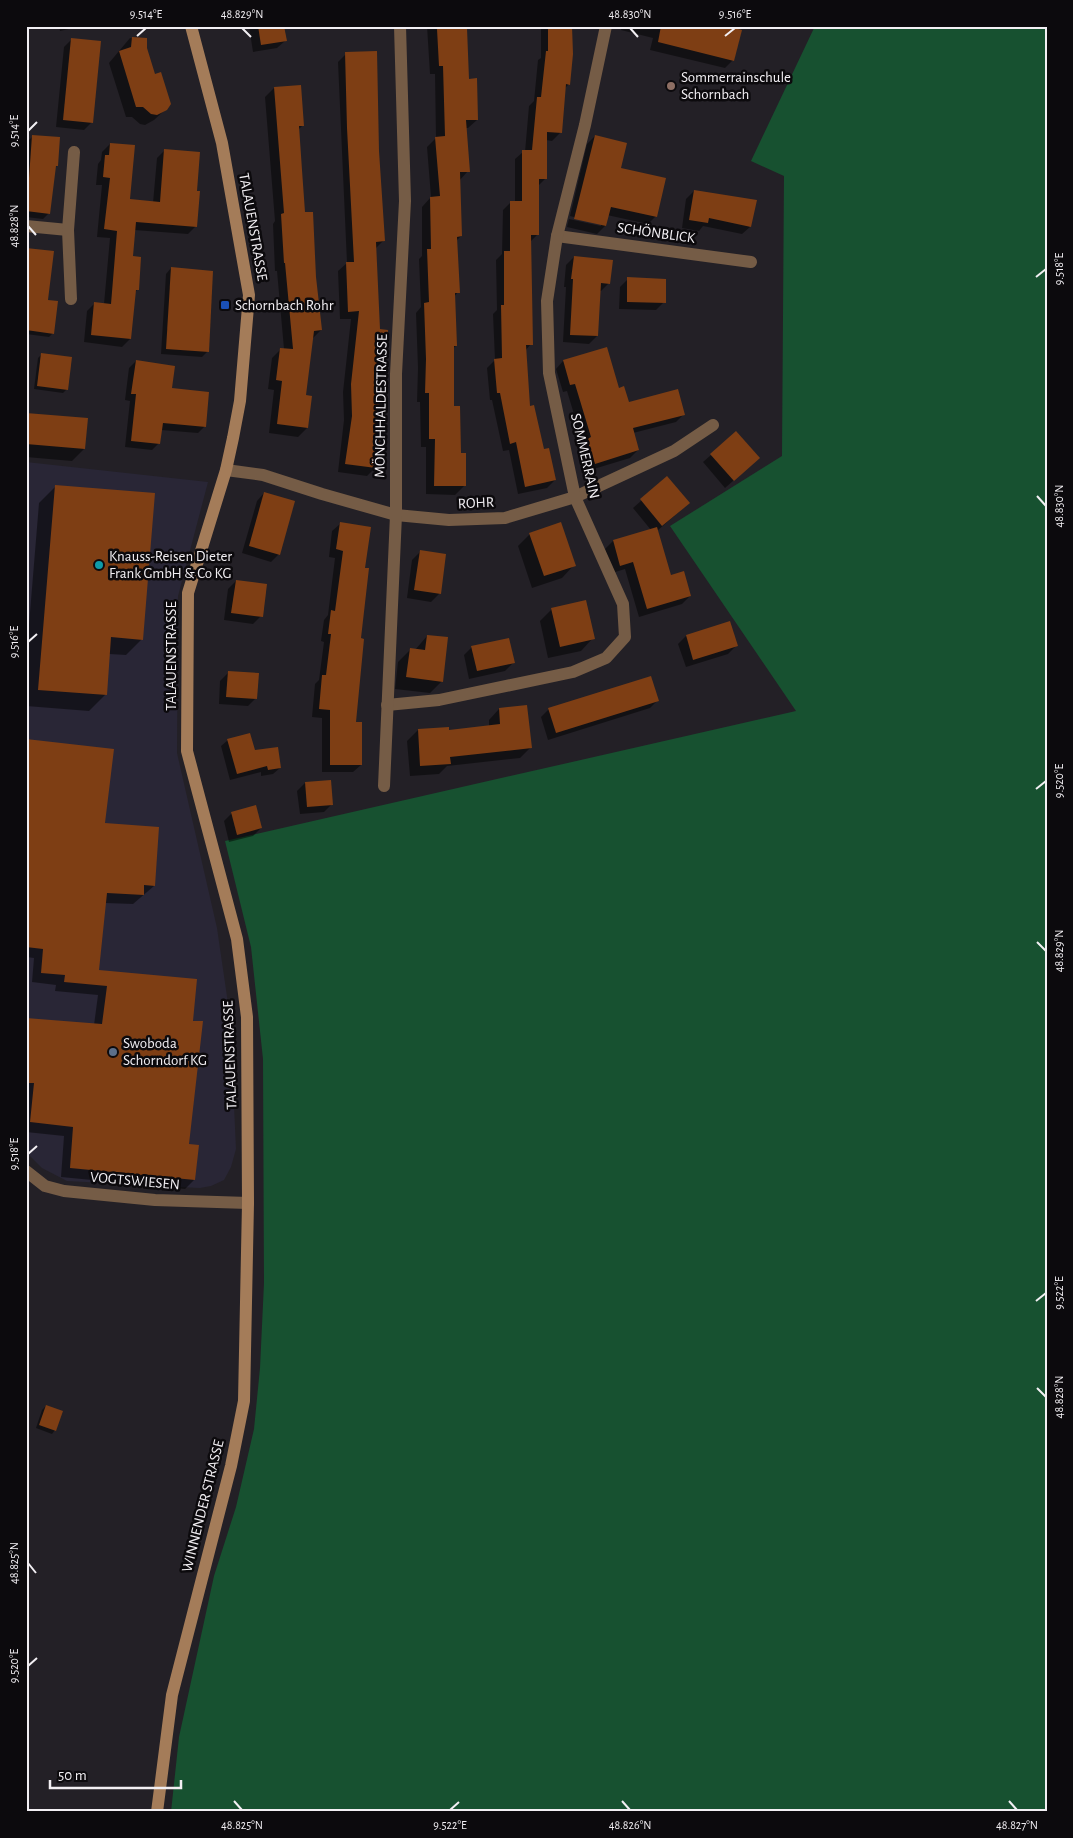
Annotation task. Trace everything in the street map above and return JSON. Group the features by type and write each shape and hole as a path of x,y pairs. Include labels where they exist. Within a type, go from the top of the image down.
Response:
{"street":[{"name":"TALAUENSTRASSE","path":"191,26 222,143 249,295 240,401 226,470 188,593 187,751 237,939 247,1017 248,1203"},
{"name":"MÖNCHHALDESTRASSE","path":"384,786 396,515 396,374 405,201 400,26"},
{"name":"SOMMERRAIN","path":"387,705 439,700 573,672 606,658 625,637 623,604 575,497 549,373 547,302 557,236 592,96 606,26"},
{"path":"71,299 68,230 74,152"},
{"path":"26,226 68,230"},
{"name":"SCHÖNBLICK","path":"557,236 751,262"},
{"name":"ROHR","path":"226,470 263,475 396,515 448,520 505,518 575,497 674,451 713,425"},
{"name":"VOGTSWIESEN","path":"26,1171 45,1186 64,1191 155,1200 248,1203"},
{"name":"WINNENDER STRASSE","path":"157,1812 172,1695 231,1466 244,1401 248,1203"}],"shaded area":[{"path":"26,462 208,482 178,596 177,753 217,928 230,1017 236,1149 231,1167 224,1180 211,1186 200,1188 67,1181 42,1168 26,1152"}],"green space":[{"path":"815,26 930,26 937,29 939,26 1047,26 1047,1812 171,1812 179,1737 214,1576 236,1507 254,1429 260,1368 264,1283 263,1059 251,947 225,841 796,711 670,526 782,456 784,176 751,161"}],"building":[{"path":"258,26 284,26 287,41 261,45"},
{"path":"548,26 572,26 573,54 570,85 566,84 562,133 547,132 547,179 539,179 539,235 531,235 533,345 526,345 530,406 534,405 544,449 549,448 556,480 525,487 516,442 510,444 500,393 497,393 494,359 502,358 501,305 504,305 504,251 510,251 510,201 522,201 522,150 532,150 537,97 541,97 546,51 548,51"},
{"name":"Sommerrainschule Schornbach","path":"661,26 726,26 742,30 734,61 658,42"},
{"path":"467,28 469,79 477,78 478,120 466,120 470,172 460,172 462,236 457,237 460,293 455,293 457,346 454,346 454,406 460,406 461,453 466,453 466,486 434,486 435,439 429,439 429,393 425,393 424,303 429,302 427,249 431,249 430,197 440,196 435,137 445,136 443,66 439,66 437,29"},
{"path":"132,37 147,38 147,48 155,74 161,72 171,104 167,110 157,115 151,114 143,107 136,107 119,51 131,47"},
{"path":"71,38 101,41 93,123 63,120"},
{"path":"377,51 379,151 385,241 376,242 380,329 388,330 376,435 380,436 376,468 345,464 352,416 351,384 359,311 348,312 346,262 354,262 345,52"},
{"path":"301,85 304,126 299,126 305,212 313,212 316,277 322,330 314,331 306,395 312,396 308,428 277,424 282,381 276,380 280,348 293,349 284,263 281,214 284,213 274,87"},
{"path":"32,135 60,137 58,166 56,166 50,214 26,211 26,177 29,178"},
{"path":"595,135 627,143 621,168 666,178 657,217 611,207 606,226 574,219"},
{"path":"110,143 135,145 130,199 160,202 164,149 200,152 197,191 200,191 197,227 136,222 133,256 141,257 139,290 136,290 131,339 91,335 94,302 111,304 117,231 104,229 110,178 103,177 105,155 109,155"},
{"path":"694,190 757,200 751,227 709,218 708,223 689,220"},
{"path":"26,248 54,251 48,300 58,301 54,334 26,330 26,302 29,281 26,281"},
{"path":"574,256 613,260 610,284 601,283 598,336 570,335 573,279 571,279"},
{"path":"171,267 213,271 209,352 166,349"},
{"path":"627,277 666,279 666,303 627,302"},
{"path":"607,347 619,388 624,386 629,402 678,389 685,415 633,428 639,450 595,464 587,439 591,437 575,384 570,385 563,360"},
{"path":"41,353 72,357 68,390 37,386"},
{"path":"136,360 175,366 172,388 209,392 206,427 163,423 160,444 131,441 136,394 131,394"},
{"path":"26,413 88,418 85,449 26,444"},
{"path":"736,431 760,458 734,481 710,454"},
{"path":"667,476 690,503 662,526 640,499"},
{"name":"Knauss-Reisen Dieter Frank GmbH & Co KG","path":"55,485 155,493 143,640 111,637 107,695 38,690"},
{"path":"264,492 295,501 280,555 249,546"},
{"path":"340,522 371,527 365,568 369,568 361,638 364,639 356,722 362,722 362,765 330,765 330,710 319,709 322,675 326,675 331,634 328,634 331,610 335,611 343,551 336,549"},
{"path":"561,522 576,566 544,576 529,533"},
{"path":"657,527 671,575 684,571 691,596 647,609 633,562 620,566 613,540"},
{"path":"420,550 446,554 441,594 414,590"},
{"path":"236,580 267,584 263,617 231,613"},
{"path":"586,600 595,639 560,647 551,608"},
{"path":"730,621 738,646 693,660 686,635"},
{"path":"427,635 448,637 443,682 406,677 410,648 425,650"},
{"path":"509,638 515,663 477,671 471,646"},
{"path":"228,671 259,673 257,699 226,697"},
{"path":"651,676 659,701 556,733 548,708"},
{"path":"527,705 532,748 450,757 451,764 420,766 418,729 449,727 449,730 500,724 499,708"},
{"path":"250,733 255,750 278,747 281,768 268,770 267,766 237,774 227,739"},
{"path":"26,739 114,749 105,823 159,827 155,886 144,885 144,895 107,893 99,970 197,979 193,1021 203,1021 189,1144 199,1145 195,1180 70,1168 73,1127 30,1122 34,1083 26,1083 26,1018 102,1024 107,986 64,982 65,975 41,973 43,949 26,947"},
{"path":"331,780 333,805 307,807 305,782"},
{"path":"256,805 262,828 237,835 231,812"},
{"path":"46,1405 63,1411 56,1431 39,1425"}],"place":[{"name":"Sommerrainschule Schornbach","path":"671,86"},
{"name":"Schornbach Rohr","path":"225,305"},
{"name":"Knauss-Reisen Dieter Frank GmbH & Co KG","path":"99,565"},
{"name":"Swoboda Schorndorf KG","path":"113,1052"}]}
